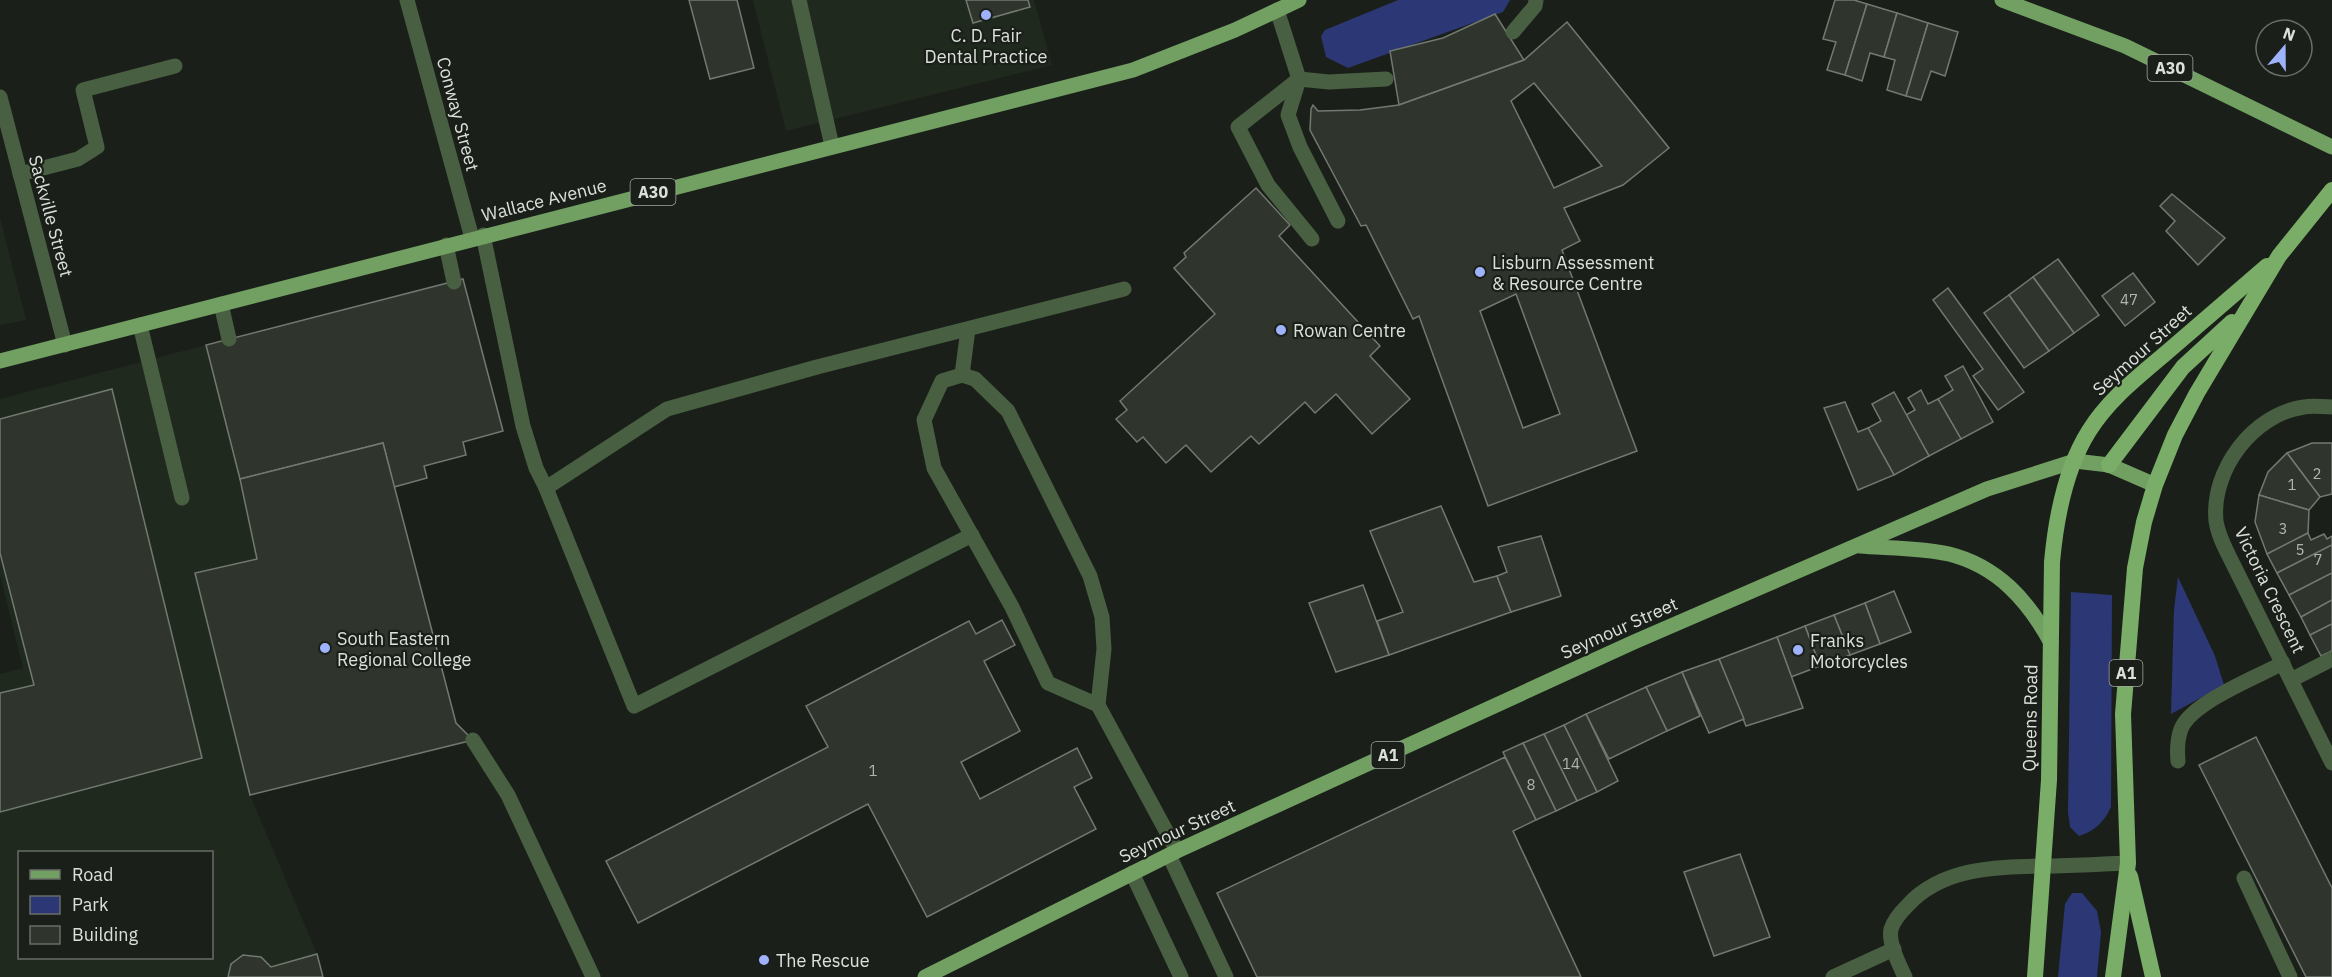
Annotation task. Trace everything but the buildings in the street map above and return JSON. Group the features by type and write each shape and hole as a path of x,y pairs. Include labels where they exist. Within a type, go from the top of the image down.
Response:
{"highway":[{"name":"Seymour Street","path":"2155,485 2175,435 2244,311 2279,256 2332,190"},
{"name":"Seymour Street","path":"2075,461 2089,432 2113,399 2279,256"},
{"name":"A1","path":"2109,465 2183,367 2244,311"},
{"name":"Queens Road","path":"2035,977 2049,780 2050,643 2055,536 2062,500 2075,461"},
{"name":"A1","path":"2113,977 2128,863 2123,714 2135,568 2144,522 2155,485"},
{"path":"2128,863 2153,977"}],"main road":[{"name":"Wallace Avenue","path":"0,361 1133,70 1235,30 1299,0"},
{"name":"A30","path":"2002,0 2125,46 2332,147"},
{"name":"A1","path":"2075,461 2109,465 2155,485"},
{"name":"Seymour Street","path":"925,977 1173,853 1634,642 1987,489 2075,461"},
{"path":"1857,546 1948,554 1972,562 1994,574 2015,590 2036,616 2050,643"}],"street":[{"name":"Conway Street","path":"407,0 477,237 523,426 534,462 634,706 972,535"},
{"path":"799,0 832,146"},
{"path":"1513,32 1535,6 1536,0"},
{"path":"1277,10 1299,79 1288,115 1300,147 1338,221"},
{"path":"20,174 78,159 97,147 83,90 175,66"},
{"path":"1312,238 1268,185 1238,127 1299,79 1329,82 1386,79"},
{"name":"Sackville Street","path":"0,97 65,345"},
{"path":"446,245 454,282"},
{"path":"546,488 667,409 817,366 1124,289"},
{"path":"221,304 229,339"},
{"path":"140,325 183,498"},
{"path":"962,375 968,329"},
{"path":"1098,705 1048,683 1012,607 934,468 924,420 942,381 962,375 975,379 1008,411 1090,576 1102,617 1104,649 1098,705 1173,853 1226,977"},
{"name":"Victoria Crescent","path":"2332,406 2304,407 2281,414 2261,426 2242,443 2229,461 2220,483 2216,522 2222,540 2332,763"},
{"path":"2292,680 2332,659"},
{"path":"2178,761 2177,744 2182,726 2197,708 2283,663"},
{"path":"473,740 508,795 594,977"},
{"path":"1905,977 1894,949 1891,930 1898,915 1913,898 1935,885 1966,872 1996,867 2128,863"},
{"path":"1132,873 1181,977"},
{"path":"2244,878 2290,977"},
{"path":"1833,977 1894,949"}],"shaded area":[{"path":"753,0 1034,0 1052,65 786,131"},
{"path":"0,218 26,320 0,325"},
{"path":"206,345 240,479 257,559 195,573 250,795 317,954 323,977 0,977 0,674 23,668 0,575 0,399"}],"green space":[{"path":"1398,0 1510,0 1503,12 1348,68 1326,57 1321,36 1325,30"},
{"path":"2178,577 2215,656 2224,685 2171,714 2174,610"},
{"path":"2071,592 2112,595 2111,807 2098,825 2079,836 2070,827 2068,812"},
{"path":"2072,893 2082,893 2097,911 2101,932 2097,977 2058,977 2065,904"}],"place":[{"name":"C. D. Fair Dental Practice","path":"986,15"},
{"name":"Lisburn Assessment & Resource Centre","path":"1480,272"},
{"name":"Rowan Centre","path":"1281,330"},
{"name":"South Eastern Regional College","path":"325,648"},
{"name":"Franks Motorcycles","path":"1798,650"},
{"name":"The Rescue","path":"764,960"}]}
